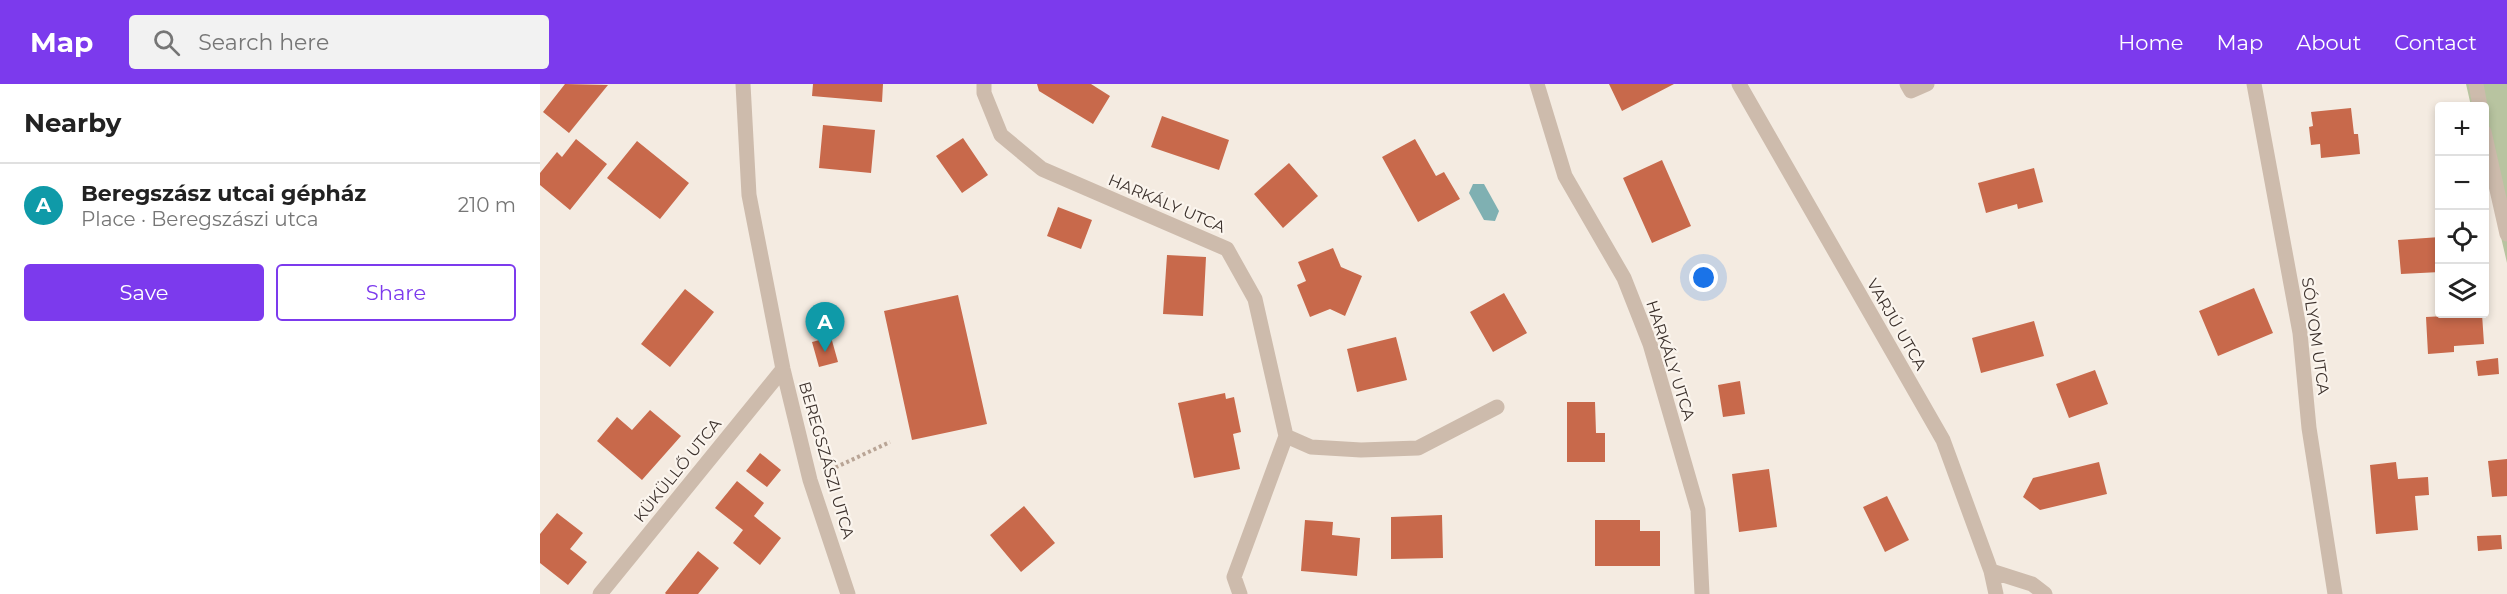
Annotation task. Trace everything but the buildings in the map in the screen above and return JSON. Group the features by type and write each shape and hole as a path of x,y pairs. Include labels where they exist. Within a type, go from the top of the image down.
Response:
{"street":[{"name":"BEREGSZÁSZI UTCA","path":"743,84 749,195 783,369 810,480 848,594"},
{"name":"HARKÁLY UTCA","path":"984,84 984,93 1001,135 1042,168 1227,249 1255,299 1286,436"},
{"name":"HARKÁLY UTCA","path":"1537,84 1565,176 1624,278 1650,344 1698,510 1702,594"},
{"name":"VARJÚ UTCA","path":"1739,84 1943,440 1991,571 1996,594"},
{"path":"1907,84 1911,91 1927,84"},
{"name":"SÓLYOM UTCA","path":"2254,84 2300,333 2309,428 2335,594"},
{"path":"2476,84 2479,102"},
{"path":"2489,154 2507,234"},
{"name":"KÜKÜLLŐ UTCA","path":"600,594 783,369"},
{"path":"1240,594 1234,577 1286,436 1311,447 1361,450 1418,448 1497,407"},
{"path":"1991,571 2032,584 2045,594"}],"path":[{"path":"810,480 890,442"}],"green space":[{"path":"2466,84 2507,84 2507,263 2489,185 2489,102 2470,102"}],"water":[{"path":"1473,184 1484,184 1499,211 1495,221 1484,220 1469,193"}],"place":[{"name":"Beregszász utcai gépház","path":"825,352"}]}
